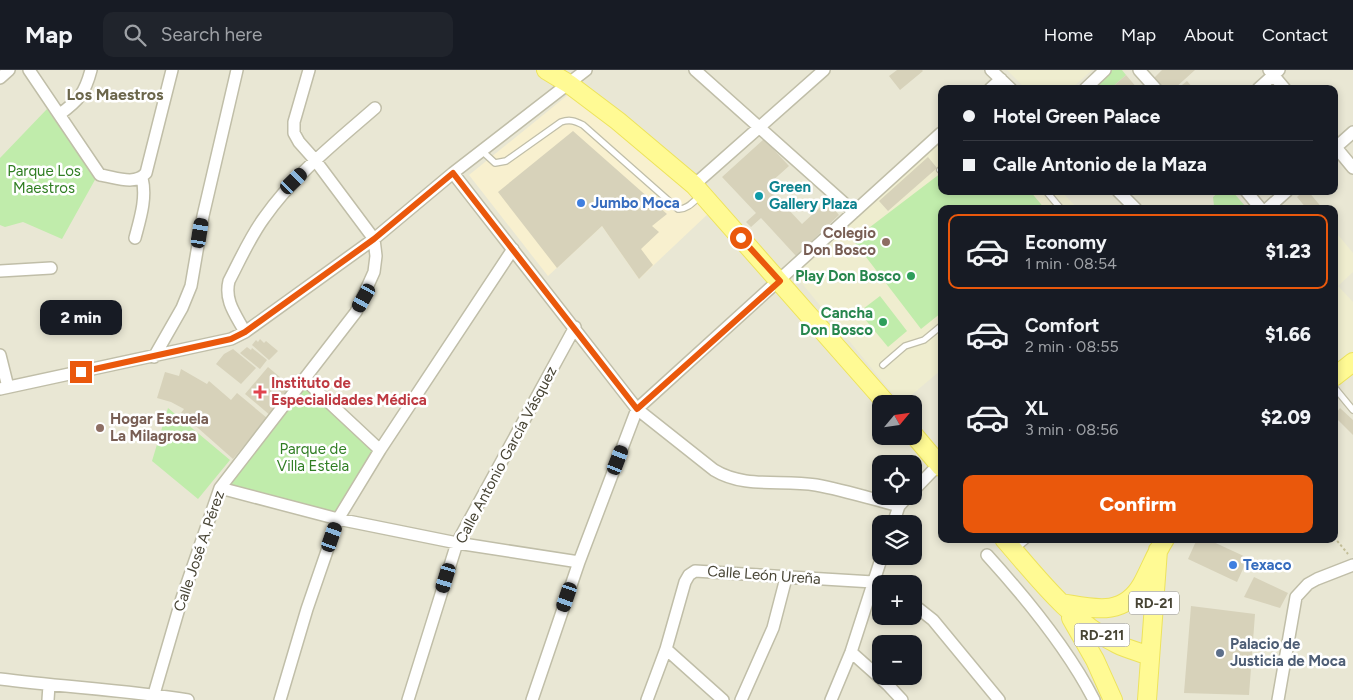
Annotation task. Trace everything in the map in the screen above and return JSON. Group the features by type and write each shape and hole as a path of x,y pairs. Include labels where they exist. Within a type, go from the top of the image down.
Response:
{"main road":[{"path":"546,70 569,84 618,121 698,190 879,395"},
{"path":"1338,374 1353,362"},
{"path":"922,444 938,462"},
{"name":"RD-211","path":"1014,543 1062,605 1077,618 1117,644 1150,656"},
{"path":"1062,605 1111,608 1126,603 1142,585 1160,543"},
{"name":"RD-21","path":"1147,700 1160,543"},
{"path":"1062,605 1087,645 1113,700"}],"street":[{"path":"0,78 9,70"},
{"path":"29,70 100,175 128,180 142,178 146,173 172,70"},
{"path":"60,114 81,96 91,70"},
{"path":"154,357 182,308 191,286 203,216 237,70"},
{"path":"309,70 293,127 296,138 316,160 374,239"},
{"path":"0,355 4,388 231,339 245,332 374,239 453,173 586,70"},
{"path":"695,70 854,212"},
{"path":"698,190 758,127 824,70"},
{"path":"990,70 1007,85"},
{"path":"1089,85 1105,70"},
{"path":"1139,70 1152,85"},
{"path":"1262,85 1274,72 1282,85"},
{"path":"994,85 1001,79"},
{"path":"245,332 229,303 227,296 229,281 263,219 284,192 316,160 375,108"},
{"path":"1338,144 1353,132"},
{"path":"532,700 579,562 637,409 938,136"},
{"path":"1338,151 1353,168"},
{"path":"453,173 637,409 726,477 742,481 816,485 899,506 896,515"},
{"path":"135,238 142,209 144,186 142,178"},
{"path":"1122,195 1132,205"},
{"path":"1249,195 1258,205"},
{"path":"1271,205 1283,195"},
{"name":"Calle José A. Pérez","path":"154,697 182,598 220,488 356,312 372,280 376,264 374,239"},
{"path":"280,700 307,609 338,519 380,450 513,249"},
{"path":"0,271 51,268"},
{"name":"Calle Antonio García Vásquez","path":"408,700 457,543 574,328"},
{"path":"304,379 380,450"},
{"path":"922,482 938,466"},
{"path":"220,488 338,519 457,543 579,562"},
{"path":"987,555 1014,585 1055,639 1093,700"},
{"path":"1278,700 1296,598 1308,584 1351,561"},
{"name":"Calle León Ureña","path":"647,700 666,649 679,601 689,575 695,571 872,583"},
{"path":"741,700 773,628 786,578"},
{"path":"831,700 872,596"},
{"path":"922,611 933,620 999,700"},
{"path":"666,649 723,700"},
{"path":"851,652 902,700"},
{"path":"0,679 49,686 188,700"},
{"path":"48,700 49,686"}],"lane":[{"path":"482,151 495,163 506,161 561,122 568,120 576,121 583,125 678,209 683,210 688,207 698,190"},
{"path":"1049,195 1058,205"},
{"path":"883,365 905,346 924,340 938,328"},
{"path":"1338,392 1353,410"}],"path":[{"path":"1338,543 1351,561"}],"shaded area":[{"path":"0,70 1353,70 1353,700 0,700"},
{"path":"1007,70 1092,70 1075,85 1022,85"},
{"path":"569,94 642,148 710,212 639,279 602,226 548,276 469,175"},
{"name":"Colegio Don Bosco","path":"938,143 938,195 1065,195 1074,205 938,205 938,373 912,395 894,395 795,275"},
{"path":"1338,235 1353,253 1353,272 1338,286"},
{"path":"1338,286 1353,302 1353,357 1338,370"}],"green space":[{"path":"1112,70 1122,70 1126,75 1115,85 1095,85"},
{"name":"Parque Los Maestros","path":"47,109 96,178 62,239 23,222 5,227 0,225 0,158"},
{"name":"Play Don Bosco","path":"938,175 938,195 1033,195 1042,205 938,205 938,315 921,329 853,240"},
{"path":"1215,195 1236,195 1244,205 1214,205 1213,197"},
{"name":"Cancha Don Bosco","path":"880,296 907,331 888,347 859,312"},
{"name":"Parque de Villa Estela","path":"304,384 380,450 337,516 228,485"},
{"path":"168,408 230,460 198,499 152,461"}],"building":[{"path":"897,70 923,71 900,90 889,76"},
{"path":"1162,70 1195,70 1178,85 1160,85 1154,78"},
{"path":"1126,75 1135,85 1115,85"},
{"path":"1187,81 1190,85 1182,85"},
{"name":"Jumbo Moca","path":"573,131 667,214 652,226 659,232 641,249 653,265 639,279 602,226 557,268 498,192"},
{"name":"Green Gallery Plaza","path":"764,139 789,166 770,183 775,189 772,192 802,224 827,201 839,215 796,256 761,218 751,227 746,222 756,213 722,177"},
{"path":"928,157 937,168 888,211 879,201"},
{"path":"1299,195 1311,195 1320,205 1304,205 1297,197"},
{"path":"260,339 264,343 266,341 278,351 269,360 252,345 256,340 258,342"},
{"path":"247,347 251,350 252,348 267,360 260,369 240,353"},
{"path":"233,349 256,368 241,384 216,364 224,354"},
{"path":"268,367 294,389 271,416 245,394"},
{"path":"181,369 207,384 209,381 231,400 237,393 267,418 233,459 181,413 184,409 171,402 157,398 165,372 179,376"},
{"path":"1340,408 1353,420 1353,435 1338,420 1338,411"},
{"path":"1195,543 1216,543 1248,558 1237,582 1188,559"},
{"path":"1254,577 1288,593 1280,608 1244,597"},
{"name":"Palacio de Justicia de Moca","path":"1191,606 1255,614 1249,695 1184,693"}],"place":[{"name":"Green Gallery Plaza","path":"759,196"},
{"name":"Jumbo Moca","path":"581,203"},
{"name":"Colegio Don Bosco","path":"886,242"},
{"name":"Play Don Bosco","path":"911,276"},
{"name":"Cancha Don Bosco","path":"883,322"},
{"name":"Instituto de Especialidades Médica","path":"260,392"},
{"name":"Hogar Escuela La Milagrosa","path":"100,428"},
{"name":"Texaco","path":"1233,565"},
{"name":"Palacio de Justicia de Moca","path":"1220,653"}],"district":[{"name":"Los Maestros","path":"115,94"}],"route":[{"path":"81,372 231,339 245,332 374,239 453,173 637,409 780,281 741,238"}]}
